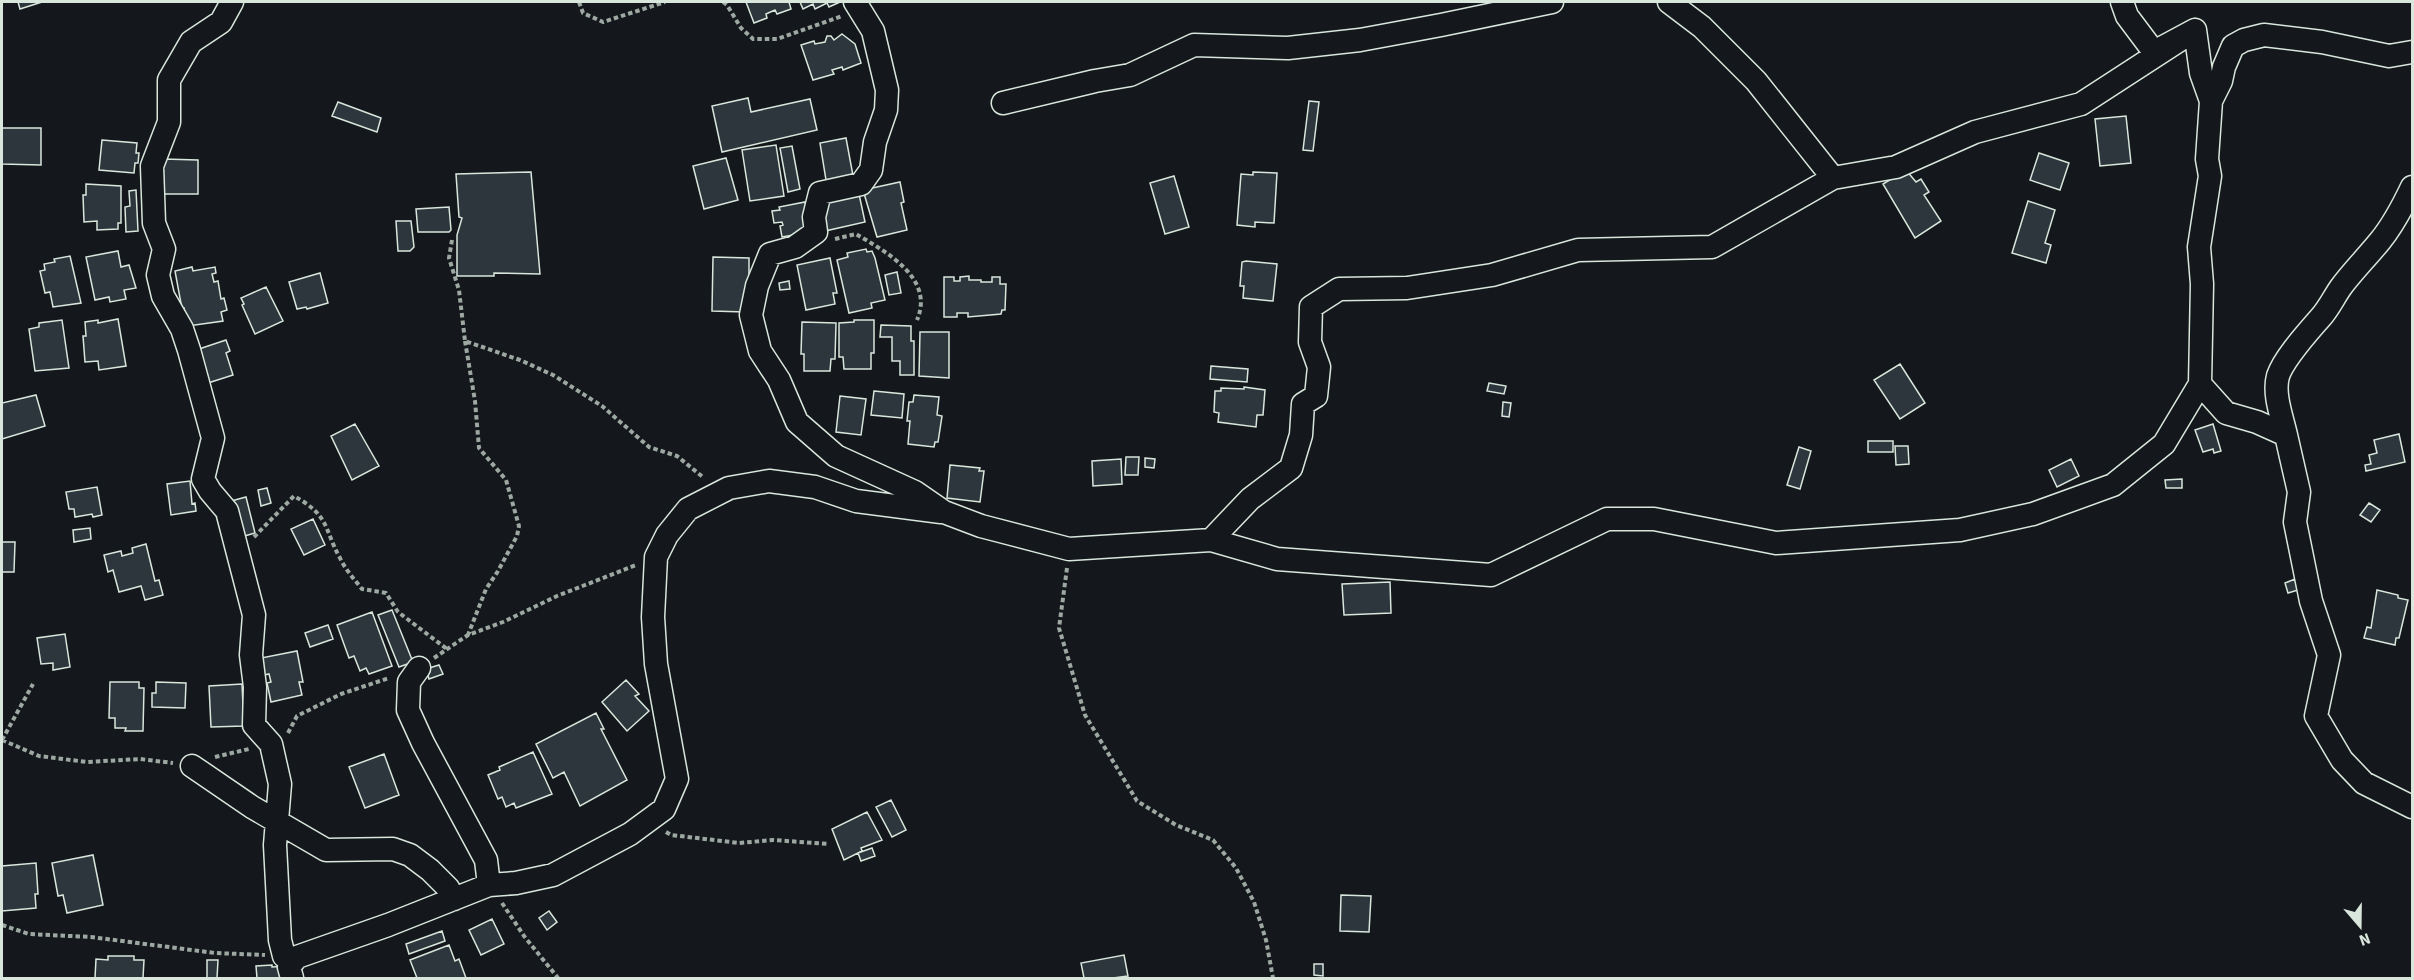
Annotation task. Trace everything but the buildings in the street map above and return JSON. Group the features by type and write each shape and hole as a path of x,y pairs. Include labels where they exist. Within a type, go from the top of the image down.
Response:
{"street":[{"path":"232,2 221,22 191,42 169,80 169,122 152,166 154,223 164,249 158,275 164,296 182,329 213,438 204,479 210,491 227,511 254,615 251,655 255,687 254,725 271,744 280,784 275,845 280,940 284,956"},
{"path":"1003,103 1130,75 1194,45 1288,48 1360,40 1552,2"},
{"path":"1669,2 1702,27 1756,81 1833,178"},
{"path":"2122,2 2127,16 2154,52 2195,30"},
{"path":"857,5 873,31 887,90 886,110 875,142 871,170 861,184 820,193 814,217 816,232 795,247 770,254 757,286 751,315 760,351 779,380 797,422 836,456 915,492 944,512"},
{"path":"1211,540 1250,499 1291,468 1301,435 1303,404 1316,396 1319,367 1310,342 1311,307 1339,289 1407,288 1492,275 1578,250 1712,247 1833,178 1896,167 1976,132 2081,104 2195,30"},
{"path":"2195,30 2201,73 2211,101"},
{"path":"292,978 289,967 297,957 388,925 489,885 516,883 553,875 630,834 664,809 677,779 657,664 653,617 656,557 667,535 687,509 729,488 769,481 815,487 856,501 944,512 981,526 1069,549 1211,540 1276,559 1491,575 1607,519 1654,519 1776,543 1960,530 2033,514 2113,485 2164,444 2200,384 2202,284 2199,247 2210,176 2207,159 2211,101 2221,81 2224,66 2233,46 2244,40 2264,35 2322,42 2389,56 2412,52"},
{"path":"2412,187 2398,215 2382,239 2340,288 2322,317 2310,328 2294,353 2285,362 2278,377 2276,393 2299,492 2295,522 2311,601 2329,655 2316,716 2342,760 2364,783 2412,807"},
{"path":"2200,384 2226,412 2286,435"},
{"path":"419,668 409,682 408,710 423,743 486,860 489,885"},
{"path":"192,766 277,822 326,850 393,849 410,855 448,888 454,899"}],"path":[{"path":"579,2 583,13 603,22 665,2"},
{"path":"723,2 741,28 753,39 759,40 777,39 857,5"},
{"path":"832,240 856,234 903,266 917,283 922,308 917,320"},
{"path":"452,240 449,258 459,290 475,401 478,448 506,480 519,526 517,536 486,589 468,635"},
{"path":"465,341 520,360 553,375 602,406 649,447 676,456 707,481 729,488"},
{"path":"237,552 268,525 294,496 312,506 327,526 340,558 362,589 386,593 398,612 447,649"},
{"path":"1069,549 1059,628 1085,715 1137,801 1176,825 1213,840 1236,868 1254,902 1266,940 1273,978"},
{"path":"33,684 2,740 39,756 68,760 87,762 140,759 192,766 224,754 271,744 287,735 297,716 341,694 419,668 468,635 503,622 557,596 656,557"},
{"path":"648,821 670,835 739,843 773,840 830,844"},
{"path":"489,885 524,936 558,978"},
{"path":"2,925 29,934 91,937 215,953 284,956"}]}
